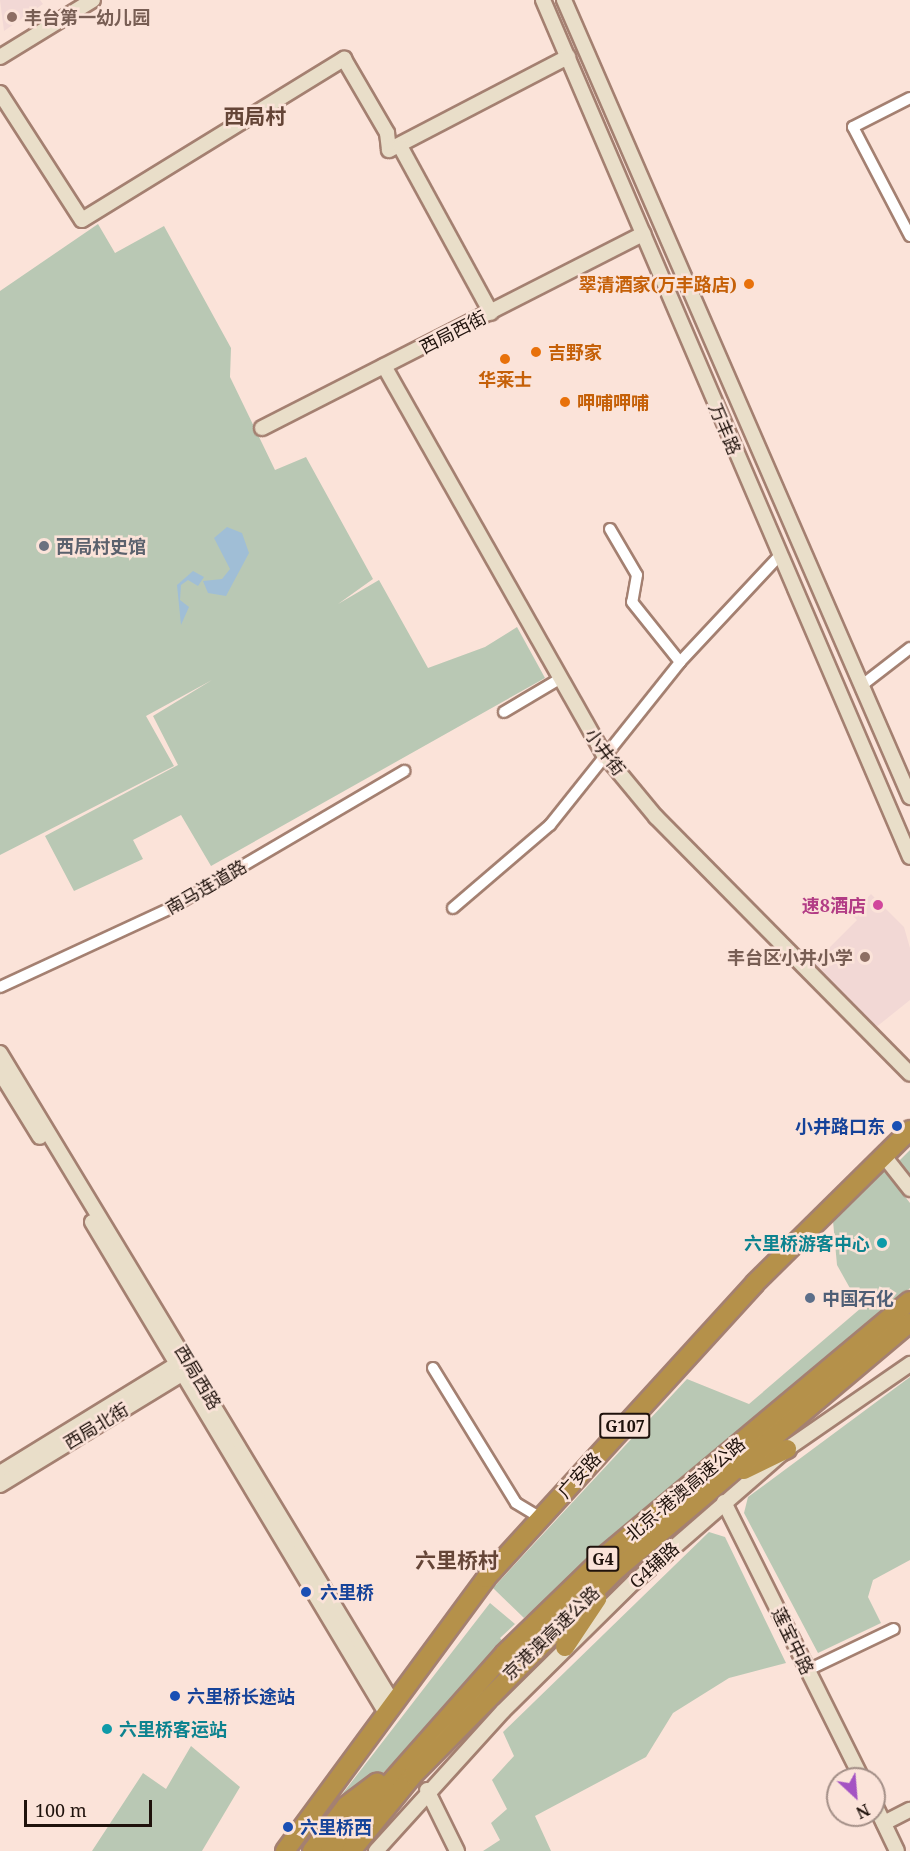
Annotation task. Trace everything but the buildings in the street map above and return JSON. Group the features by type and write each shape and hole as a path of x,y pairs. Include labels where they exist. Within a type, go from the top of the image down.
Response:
{"highway":[{"name":"广安路","path":"285,1851 486,1578 755,1283 910,1131"},
{"name":"北京-港澳高速公路","path":"330,1851 402,1764 504,1654 606,1555 910,1301"},
{"name":"京港澳高速公路","path":"351,1851 413,1775 617,1569 910,1322"},
{"path":"716,1485 786,1449"},
{"path":"564,1647 617,1569"},
{"path":"312,1851 345,1806 402,1764"}],"street":[{"path":"0,57 93,0"},
{"name":"万丰路","path":"543,0 910,856"},
{"name":"万丰路","path":"564,0 806,552 910,797"},
{"path":"0,93 82,220 344,59 387,133 385,142 389,150 568,57"},
{"path":"910,98 853,127 910,236"},
{"path":"400,146 491,313"},
{"name":"西局西街","path":"262,428 644,234"},
{"name":"小井街","path":"384,366 558,680 603,753 656,817 910,1074"},
{"path":"749,484 767,508 788,558 800,561 806,552"},
{"path":"610,529 637,575 632,602 680,662"},
{"path":"453,908 550,825 603,753 680,662 780,555"},
{"path":"810,622 822,613 861,686 910,648"},
{"path":"504,712 558,680"},
{"name":"南马连道路","path":"0,987 169,909 404,771"},
{"name":"西局西路","path":"0,1053 389,1708"},
{"name":"西局西路","path":"0,1072 185,1366"},
{"path":"884,1156 910,1189"},
{"name":"G4辅路","path":"376,1851 427,1790 564,1647 786,1449 910,1364"},
{"name":"西局北街","path":"0,1473 185,1366"},
{"name":"西局北街","path":"0,1485 185,1366"},
{"path":"433,1368 516,1503 541,1518"},
{"name":"莲宝中路","path":"724,1502 856,1767"},
{"path":"808,1670 894,1629"},
{"path":"427,1790 457,1851"},
{"path":"886,1822 910,1810"},
{"path":"886,1827 897,1851"}],"shaded area":[{"name":"丰台第一幼儿园","path":"0,0 40,0 43,4 4,31"},
{"name":"丰台区小井小学","path":"871,894 904,927 910,948 910,1000 875,1028 810,967 857,920 851,914"}],"green space":[{"path":"98,224 115,253 164,226 231,348 230,377 275,470 306,457 373,579 338,604 379,580 428,668 485,647 517,627 545,678 211,866 181,815 133,840 143,859 74,891 45,836 178,765 153,716 212,680 146,716 174,766 0,855 0,291"},
{"path":"910,1150 910,1178 898,1162"},
{"path":"884,1170 910,1203 910,1288 524,1618 493,1588 687,1379 749,1404 861,1308 837,1265 833,1221"},
{"path":"910,1377 910,1560 873,1580 868,1597 881,1623 818,1653 744,1513 748,1497"},
{"path":"709,1532 725,1537 786,1663 729,1678 673,1713 646,1757 535,1816 551,1851 483,1851 500,1840 491,1823 507,1809 492,1780 514,1756 503,1732"},
{"path":"490,1603 515,1624 500,1638 506,1646 384,1772 340,1809 333,1806"},
{"path":"191,1746 240,1787 202,1851 92,1851 143,1773 166,1789"}],"water":[{"path":"227,527 242,533 249,553 226,596 208,593 203,581 222,579 230,569 214,538"},
{"path":"193,571 204,577 198,586 188,580 181,585 180,600 189,607 181,625 177,585"}],"place":[{"name":"丰台第一幼儿园","path":"12,17"},
{"name":"翠清酒家(万丰路店)","path":"749,284"},
{"name":"吉野家","path":"536,352"},
{"name":"华莱士","path":"505,359"},
{"name":"呷哺呷哺","path":"565,402"},
{"name":"西局村史馆","path":"44,546"},
{"name":"速8酒店","path":"878,905"},
{"name":"丰台区小井小学","path":"865,957"},
{"name":"小井路口东","path":"897,1126"},
{"name":"六里桥游客中心","path":"882,1243"},
{"name":"中国石化","path":"810,1298"},
{"name":"六里桥","path":"306,1592"},
{"name":"六里桥长途站","path":"175,1696"},
{"name":"六里桥客运站","path":"107,1729"},
{"name":"六里桥西","path":"288,1827"}],"district":[{"name":"西局村","path":"255,116"},
{"name":"六里桥村","path":"457,1560"}]}
